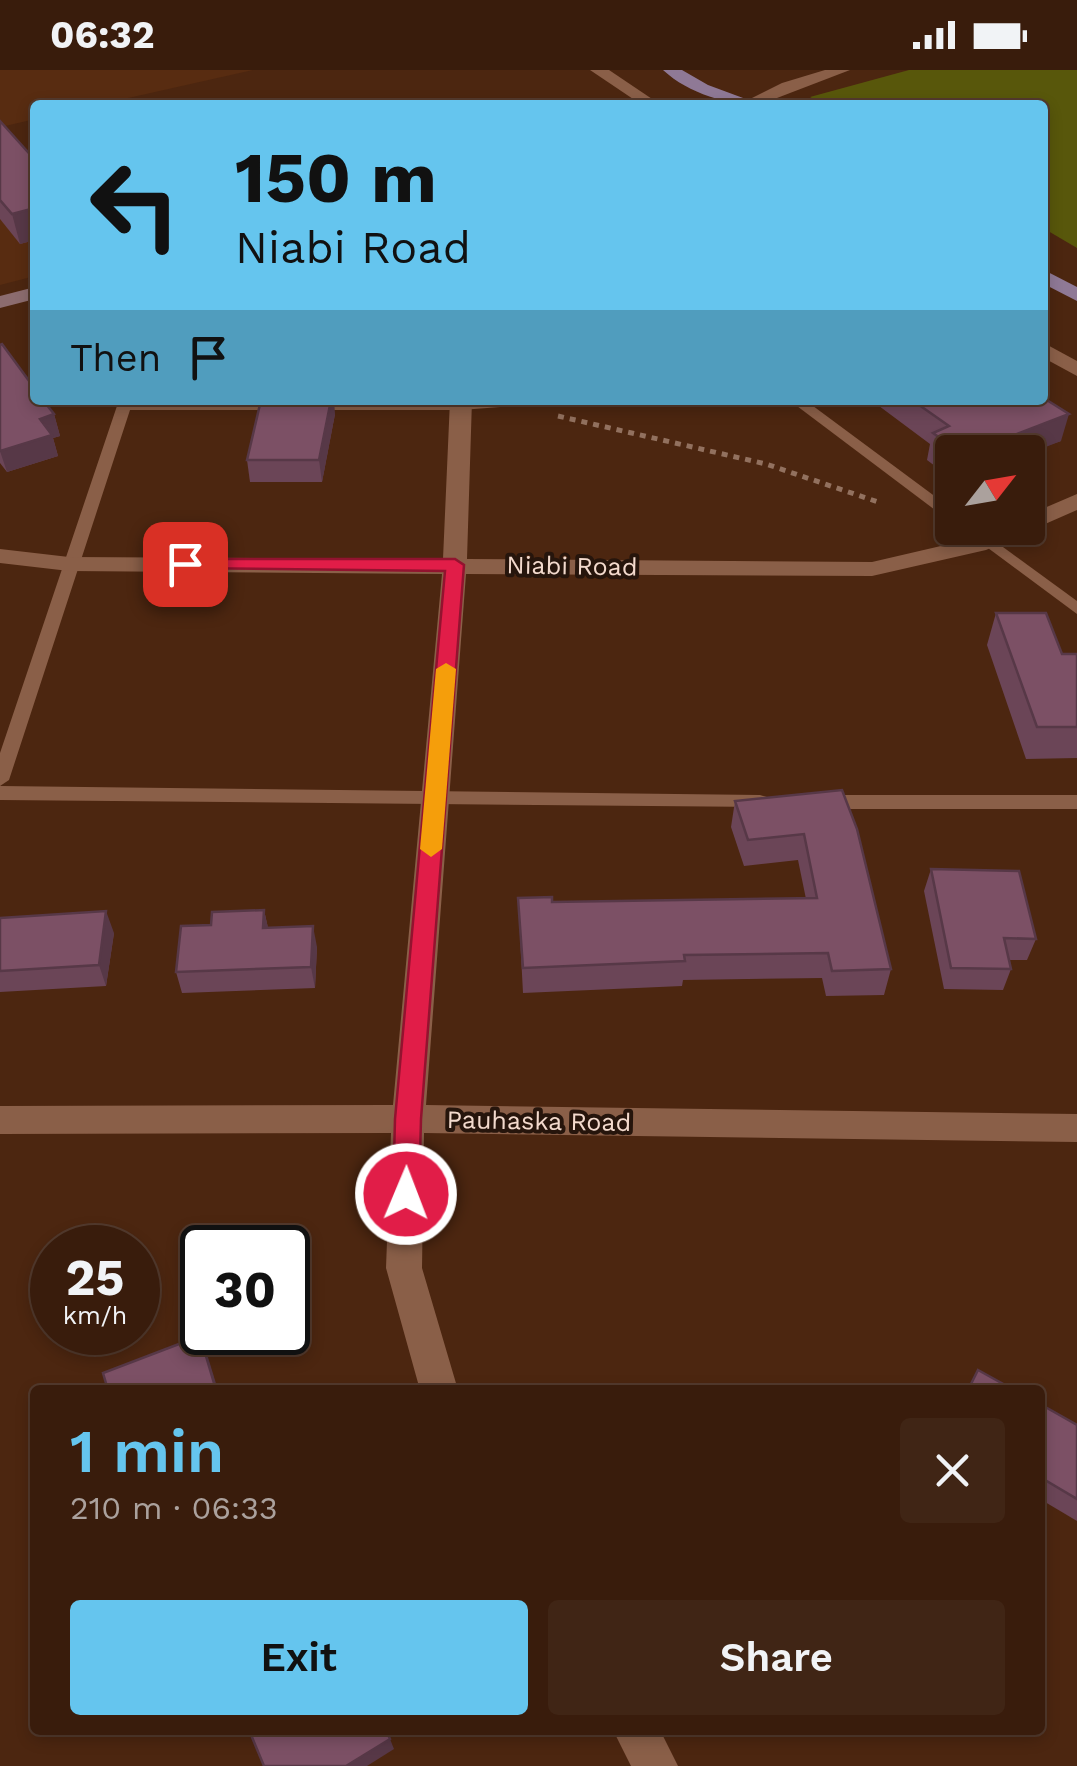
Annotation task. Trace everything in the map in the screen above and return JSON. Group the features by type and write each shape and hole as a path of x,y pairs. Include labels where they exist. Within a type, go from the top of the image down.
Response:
{"main road":[{"path":"671,70 702,88 737,100"},
{"path":"727,76 746,100"},
{"path":"1048,278 1077,295"},
{"path":"0,302 30,294"}],"street":[{"path":"598,70 645,100"},
{"path":"758,100 788,86 842,70"},
{"path":"1048,352 1077,370"},
{"path":"438,1385 404,1268 408,1119 455,565 461,405"},
{"path":"1045,515 1077,501"},
{"name":"Niabi Road","path":"0,556 69,564 872,568 943,545"},
{"name":"Pauhaska Road","path":"0,1120 408,1119 1077,1128"},
{"path":"638,1735 656,1766"}],"lane":[{"path":"0,780 69,564 125,405"},
{"path":"803,405 935,503"},
{"path":"992,545 1077,608"},
{"path":"0,793 435,801 1077,802"}],"path":[{"path":"512,405 766,464 881,503"}],"shaded area":[{"path":"0,70 253,70 119,100 30,100 30,120 1,127 30,161 30,277 0,285"},
{"path":"909,70 1077,70 1077,248 1048,231 1048,100 810,97"}],"building":[{"path":"0,121 30,154 30,209 12,214 0,200"},
{"path":"0,345 30,382 30,405 47,405 54,414 40,419 52,435 0,451"},
{"path":"1048,401 1069,414 1014,435 933,433 949,426 919,405 1048,405"},
{"path":"260,405 330,405 319,460 247,460"},
{"path":"996,613 1046,613 1062,654 1077,654 1077,727 1037,727"},
{"path":"842,790 857,829 891,969 832,971 828,953 684,955 685,961 523,968 518,898 552,897 552,902 817,898 804,834 748,840 735,801"},
{"path":"931,869 1019,871 1036,939 1004,938 1011,969 951,968"},
{"path":"264,910 263,928 313,926 311,967 176,972 181,926 211,925 212,912"},
{"path":"106,911 99,965 0,971 0,918"},
{"path":"180,1344 180,1355 206,1355 215,1385 107,1385 103,1373 160,1355 160,1351"},
{"path":"978,1370 1005,1385 970,1385"},
{"path":"1045,1407 1077,1425 1077,1499 1045,1480"},
{"path":"251,1735 388,1735 390,1739 346,1766 264,1766"}],"slow traffic":[{"path":"431,849 446,669"}],"route":[{"path":"185,564 455,565 408,1119 406,1194"}]}
